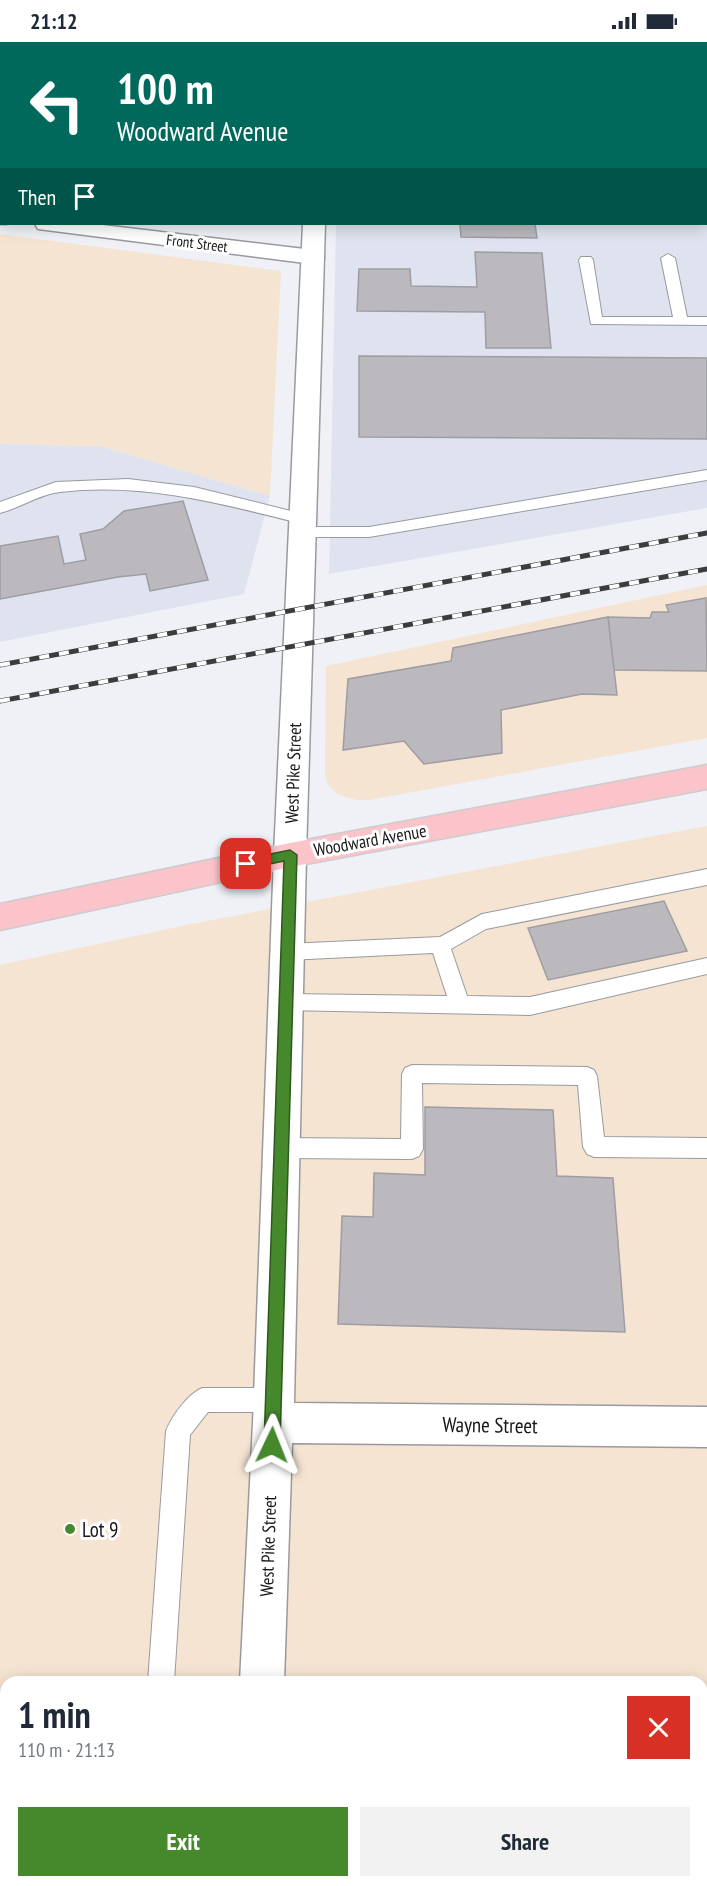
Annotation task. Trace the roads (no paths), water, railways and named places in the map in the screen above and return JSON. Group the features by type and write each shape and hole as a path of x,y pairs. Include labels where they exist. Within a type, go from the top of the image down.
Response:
{"main road":[{"name":"Woodward Avenue","path":"0,917 290,855 707,777"}],"street":[{"name":"Front Street","path":"54,225 313,257"},
{"name":"West Pike Street","path":"262,1676 314,225"},
{"name":"Wayne Street","path":"273,1412 707,1427"}],"lane":[{"path":"668,258 681,321"},
{"path":"585,260 596,321 707,321"},
{"path":"0,508 56,487 128,484 194,492 303,526 369,532 707,475"},
{"path":"287,952 440,945 482,922 707,877"},
{"path":"440,945 460,1006"},
{"path":"285,1002 530,1006 707,966"},
{"path":"281,1148 412,1149 412,1074 587,1076 594,1147 707,1148"},
{"path":"161,1676 178,1431 202,1400 273,1412"}],"railway":[{"path":"0,665 707,533"},
{"path":"0,701 707,569"}],"place":[{"name":"Lot 9","path":"70,1529"}]}
